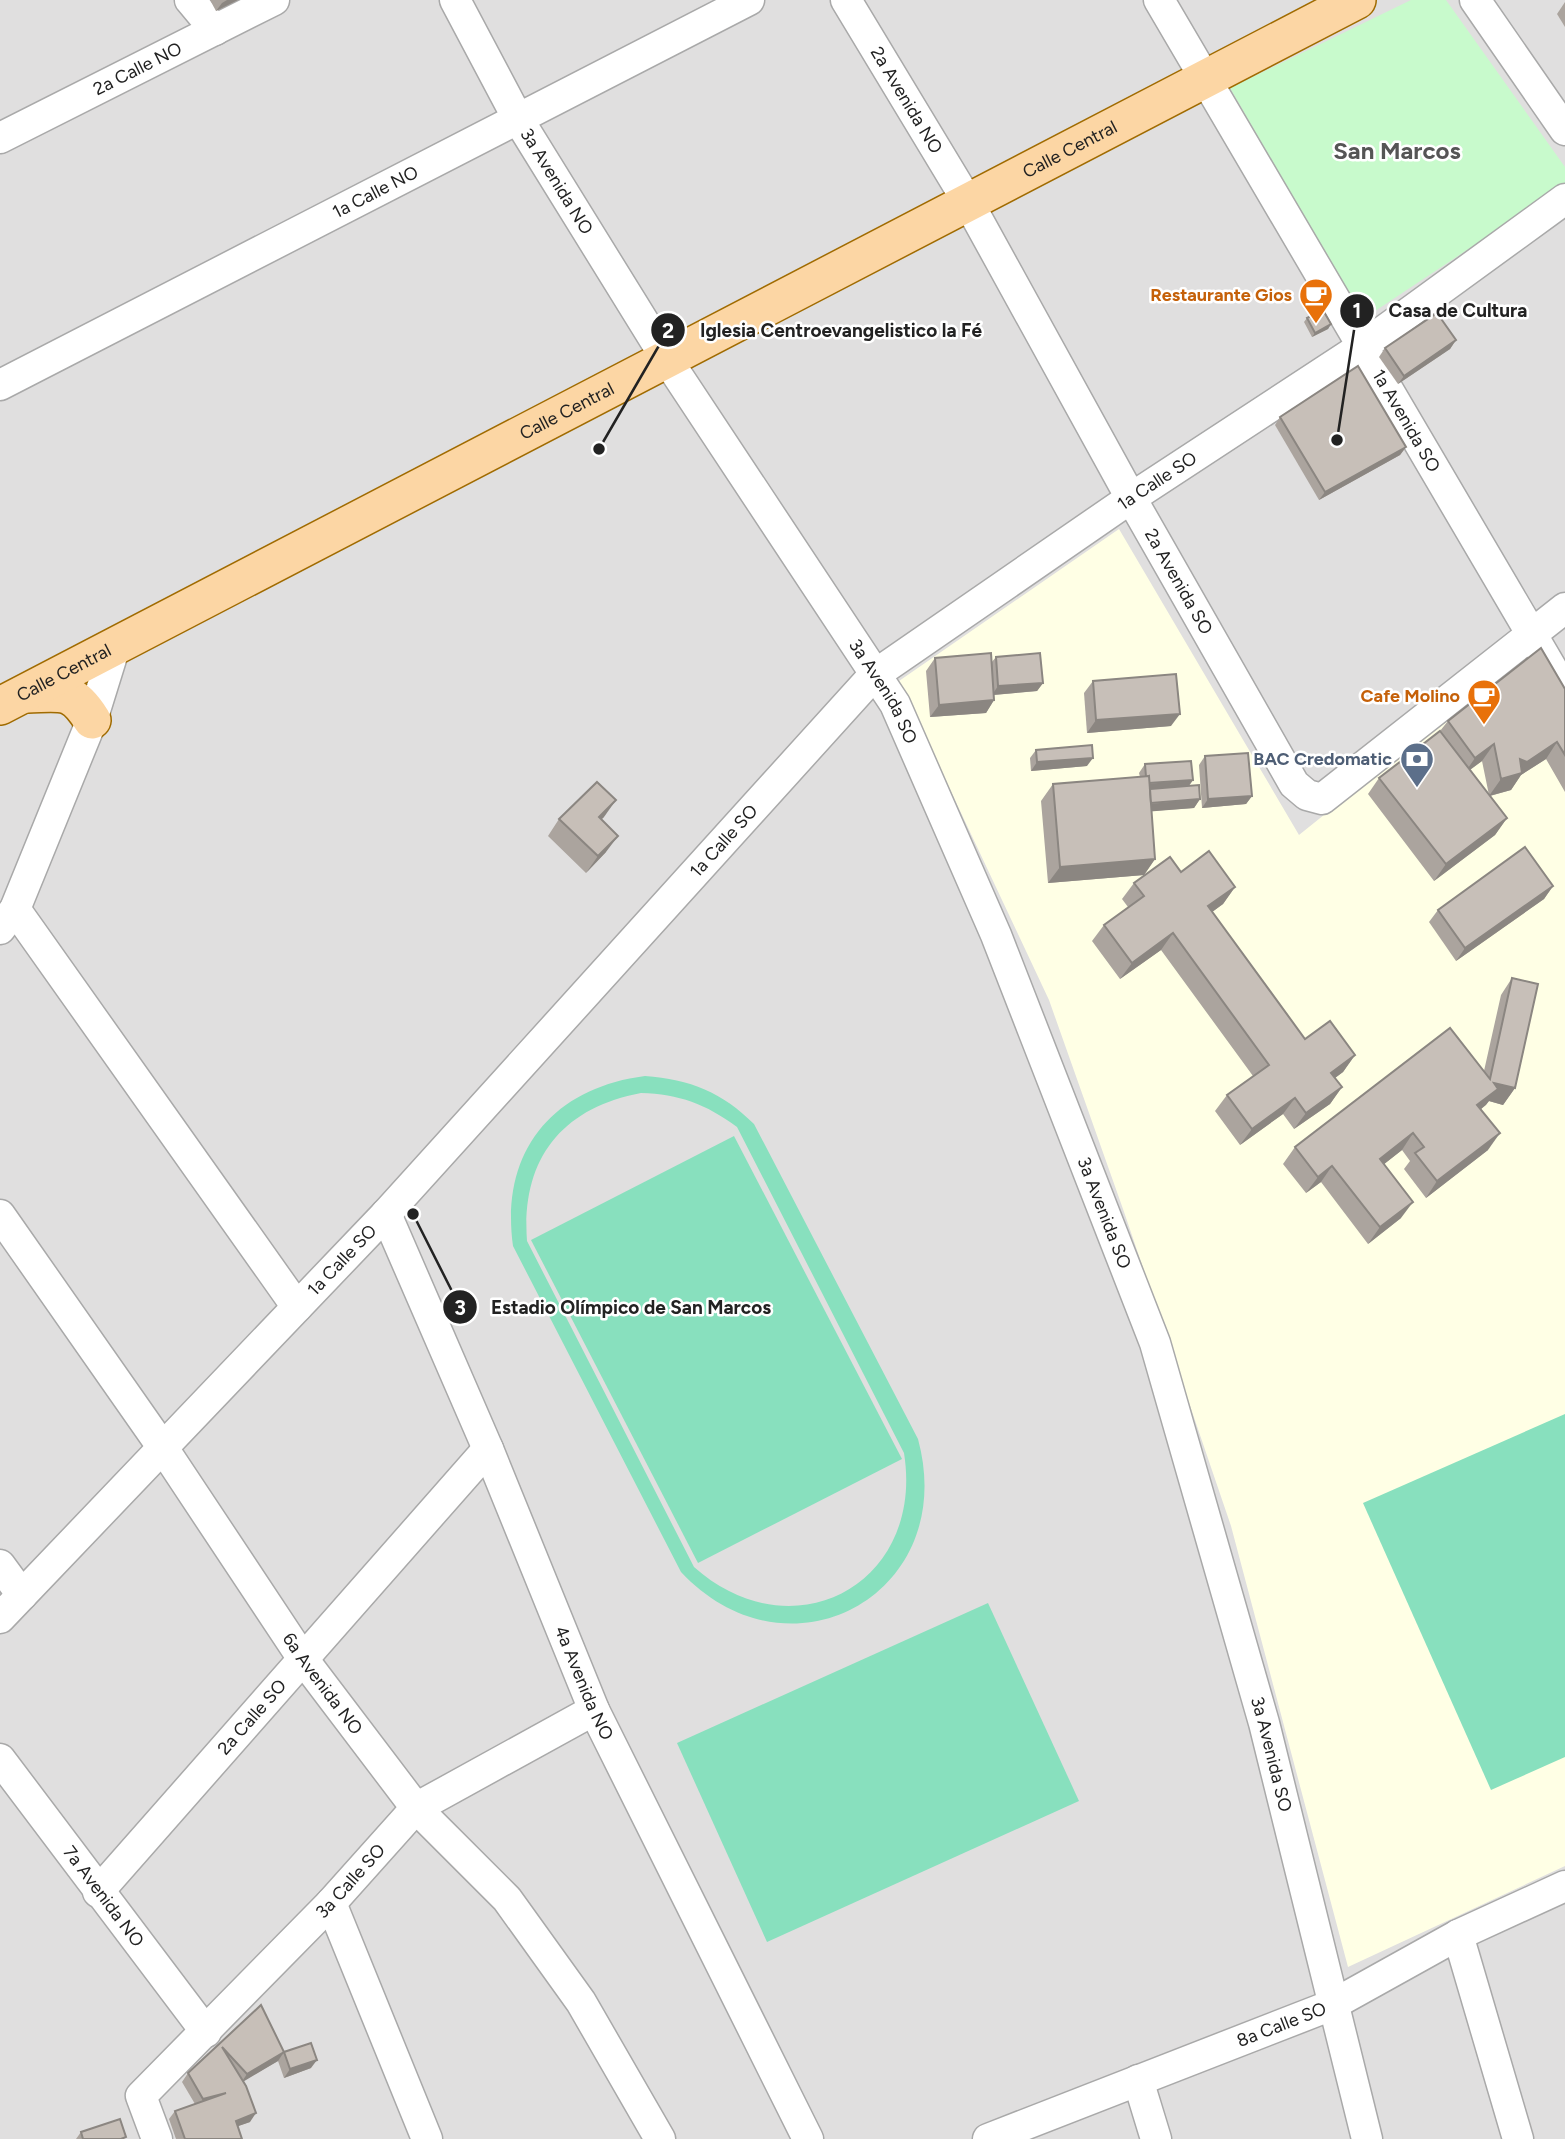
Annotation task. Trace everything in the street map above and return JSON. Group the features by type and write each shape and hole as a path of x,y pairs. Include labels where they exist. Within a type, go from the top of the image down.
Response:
{"main road":[{"name":"Calle Central","path":"14,700 1357,0"},
{"path":"14,700 60,693 79,699 92,720"}],"street":[{"path":"190,0 215,30"},
{"name":"2a Calle NO","path":"0,136 274,0"},
{"name":"3a Avenida NO","path":"455,0 518,119 666,358"},
{"name":"1a Calle NO","path":"0,385 749,0"},
{"name":"2a Avenida NO","path":"846,0 968,202"},
{"name":"1a Avenida SO","path":"1159,0 1565,691"},
{"path":"1475,0 1565,130"},
{"name":"1a Calle SO","path":"0,1618 386,1214 873,676 1131,498 1363,346 1565,199"},
{"name":"2a Avenida SO","path":"968,202 1131,498 1294,784 1307,795 1322,800 1532,634"},
{"name":"3a Avenida SO","path":"666,358 873,676 895,704 996,935 1155,1343 1265,1723 1367,2139"},
{"path":"1532,634 1565,608"},
{"path":"115,646 92,720 7,919 298,1307"},
{"name":"4a Avenida NO","path":"386,1214 488,1449 594,1710 808,2139"},
{"name":"6a Avenida NO","path":"0,1215 163,1448 303,1659 416,1808 507,1899 581,2002 660,2139"},
{"name":"2a Calle SO","path":"98,1892 488,1449"},
{"path":"0,1565 22,1595"},
{"name":"3a Calle SO","path":"157,2139 141,2096 331,1903 416,1808 594,1710"},
{"name":"7a Avenida NO","path":"0,1759 206,2032"},
{"name":"8a Calle SO","path":"988,2139 1332,2005 1458,1935 1565,1886"},
{"path":"331,1903 427,2139"},
{"path":"1458,1935 1517,2139"},
{"path":"1138,2080 1156,2139"}],"shaded area":[{"path":"0,0 1565,0 1565,2139 0,2139"},
{"path":"1119,529 1299,835 1532,648 1565,710 1565,1866 1348,1967 1231,1526 1123,1209 1049,1000 899,681"}],"green space":[{"path":"1411,0 1446,0 1565,167 1565,185 1363,319 1230,88"},
{"path":"645,1076 691,1084 718,1096 754,1124 918,1439 924,1494 914,1541 890,1579 856,1607 815,1622 770,1622 724,1606 681,1572 513,1246 511,1212 515,1181 525,1154 539,1130 559,1110 583,1094 612,1083","holes":["641,1093 692,1102 737,1127 904,1453 905,1499 894,1538 873,1570 844,1592 809,1604 772,1605 732,1593 694,1567 527,1241 527,1212 531,1186 539,1163 552,1142 568,1125 589,1111 613,1100"]},
{"path":"734,1136 902,1459 698,1563 531,1240"},
{"path":"1565,1414 1565,1757 1491,1790 1363,1503"},
{"path":"988,1603 1079,1801 767,1942 677,1743"}],"building":[{"name":"Restaurante Gios","path":"1323,310 1331,324 1315,333 1307,318"},
{"path":"1437,313 1456,340 1404,376 1385,348"},
{"path":"1358,366 1406,447 1325,492 1280,417"},
{"path":"1541,648 1565,689 1565,755 1557,742 1527,762 1520,759 1522,773 1501,779 1494,744 1475,758 1448,721"},
{"path":"991,653 994,700 939,705 935,658"},
{"path":"1040,653 1043,683 998,686 996,657"},
{"path":"1176,674 1180,714 1096,720 1093,681"},
{"path":"1440,731 1507,818 1446,864 1379,778"},
{"path":"1092,745 1093,758 1037,762 1036,750"},
{"path":"1248,753 1252,796 1208,799 1205,756"},
{"path":"1191,761 1193,780 1149,783 1149,776 1146,777 1145,764"},
{"path":"1149,776 1155,859 1060,867 1053,784"},
{"path":"597,782 616,800 599,817 618,836 598,856 559,819"},
{"path":"1199,785 1200,799 1151,803 1150,789"},
{"path":"1525,847 1553,886 1465,948 1438,910"},
{"path":"1209,851 1235,887 1208,906 1305,1039 1330,1021 1355,1055 1331,1073 1342,1087 1306,1113 1295,1098 1252,1129 1227,1095 1269,1065 1173,933 1132,963 1104,925 1144,896 1134,883 1170,857 1181,872"},
{"path":"1512,978 1538,984 1515,1088 1494,1083 1498,1089 1477,1105 1500,1133 1437,1181 1415,1153 1424,1147 1413,1133 1380,1159 1413,1202 1380,1227 1332,1166 1318,1177 1295,1147 1450,1028 1490,1079"},
{"path":"261,2005 284,2052 247,2074 222,2047 246,2086 256,2113 236,2121 242,2139 185,2139 175,2111 226,2093 203,2099 188,2073"},
{"path":"311,2043 317,2060 290,2069 284,2052"},
{"path":"120,2119 126,2137 83,2139 81,2132"}],"place":[{"name":"Restaurante Gios","path":"1316,325"},
{"name":"Casa de Cultura","path":"1337,440"},
{"name":"Iglesia Centroevangelistico la Fé","path":"599,449"},
{"name":"Cafe Molino","path":"1484,726"},
{"name":"BAC Credomatic","path":"1417,789"},
{"name":"Estadio Olímpico de San Marcos","path":"413,1214"}],"district":[{"name":"San Marcos","path":"1397,150"}]}
